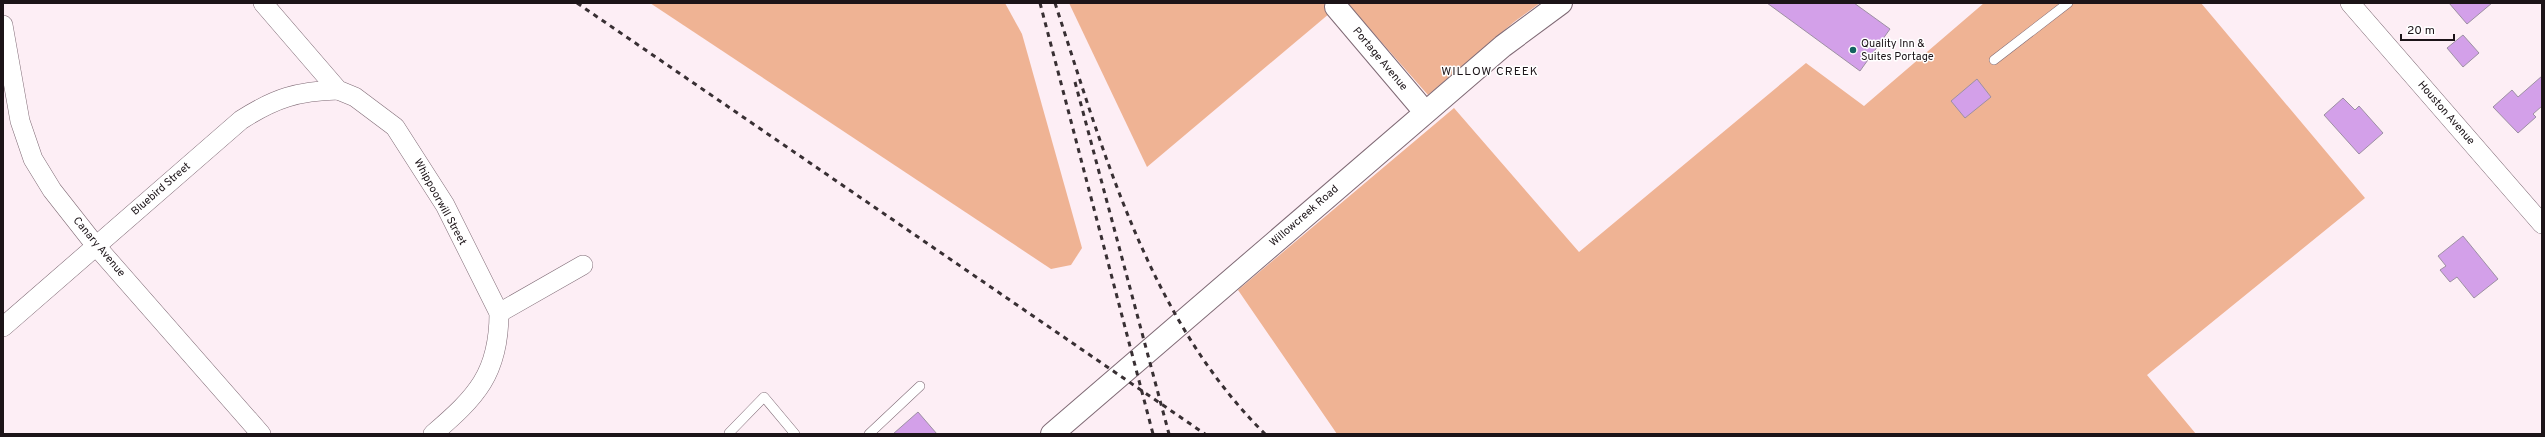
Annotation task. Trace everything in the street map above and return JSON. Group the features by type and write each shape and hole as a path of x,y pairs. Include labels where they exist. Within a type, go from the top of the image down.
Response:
{"street":[{"name":"Whippoorwill Street","path":"263,3 338,90 355,97 374,109 399,133 445,205 499,313 499,334 486,378 474,396 433,434"},
{"name":"Willowcreek Road","path":"1052,434 1425,112 1503,46 1561,3"},
{"name":"Houston Avenue","path":"2350,3 2542,224"},
{"name":"Portage Avenue","path":"1336,7 1425,112"},
{"name":"Canary Avenue","path":"3,25 20,121 34,159 52,190 96,246 261,434"},
{"name":"Bluebird Street","path":"3,327 241,120 284,96 309,90 338,90"},
{"path":"499,313 583,265"}],"lane":[{"path":"1994,60 2068,3"},
{"path":"869,434 920,386"},
{"path":"729,433 764,397 795,434"}],"shaded area":[{"path":"650,3 1005,3 1022,34 1082,248 1071,265 1051,269"},
{"path":"1069,3 1342,3 1147,167"},
{"path":"1347,3 1540,3 1514,22 1428,95"},
{"path":"1984,3 2201,3 2365,198 2147,375 2196,434 1337,434 1238,290 1454,108 1579,252 1806,63 1864,106"}],"building":[{"name":"Quality Inn & Suites Portage","path":"1767,3 1854,3 1890,29 1860,71"},
{"path":"2449,3 2492,3 2467,24"},
{"path":"2463,35 2479,53 2463,67 2447,48"},
{"path":"2542,76 2542,106 2533,114 2536,117 2518,133 2493,107 2512,90 2518,97"},
{"path":"1977,79 1991,97 1965,118 1951,101"},
{"path":"2343,98 2355,110 2359,106 2383,133 2359,154 2324,115"},
{"path":"2463,236 2498,279 2474,298 2457,277 2450,282 2440,270 2446,266 2438,256"},
{"path":"918,412 937,434 893,434"}],"railway":[{"path":"577,3 1205,434"},
{"path":"1040,3 1153,434"},
{"path":"1055,3 1112,175 1135,232 1160,287 1190,339 1225,389 1265,434"},
{"path":"1075,82 1169,434"}],"place":[{"name":"Quality Inn & Suites Portage","path":"1853,50"}],"district":[{"name":"WILLOW CREEK","path":"1490,72"}]}
